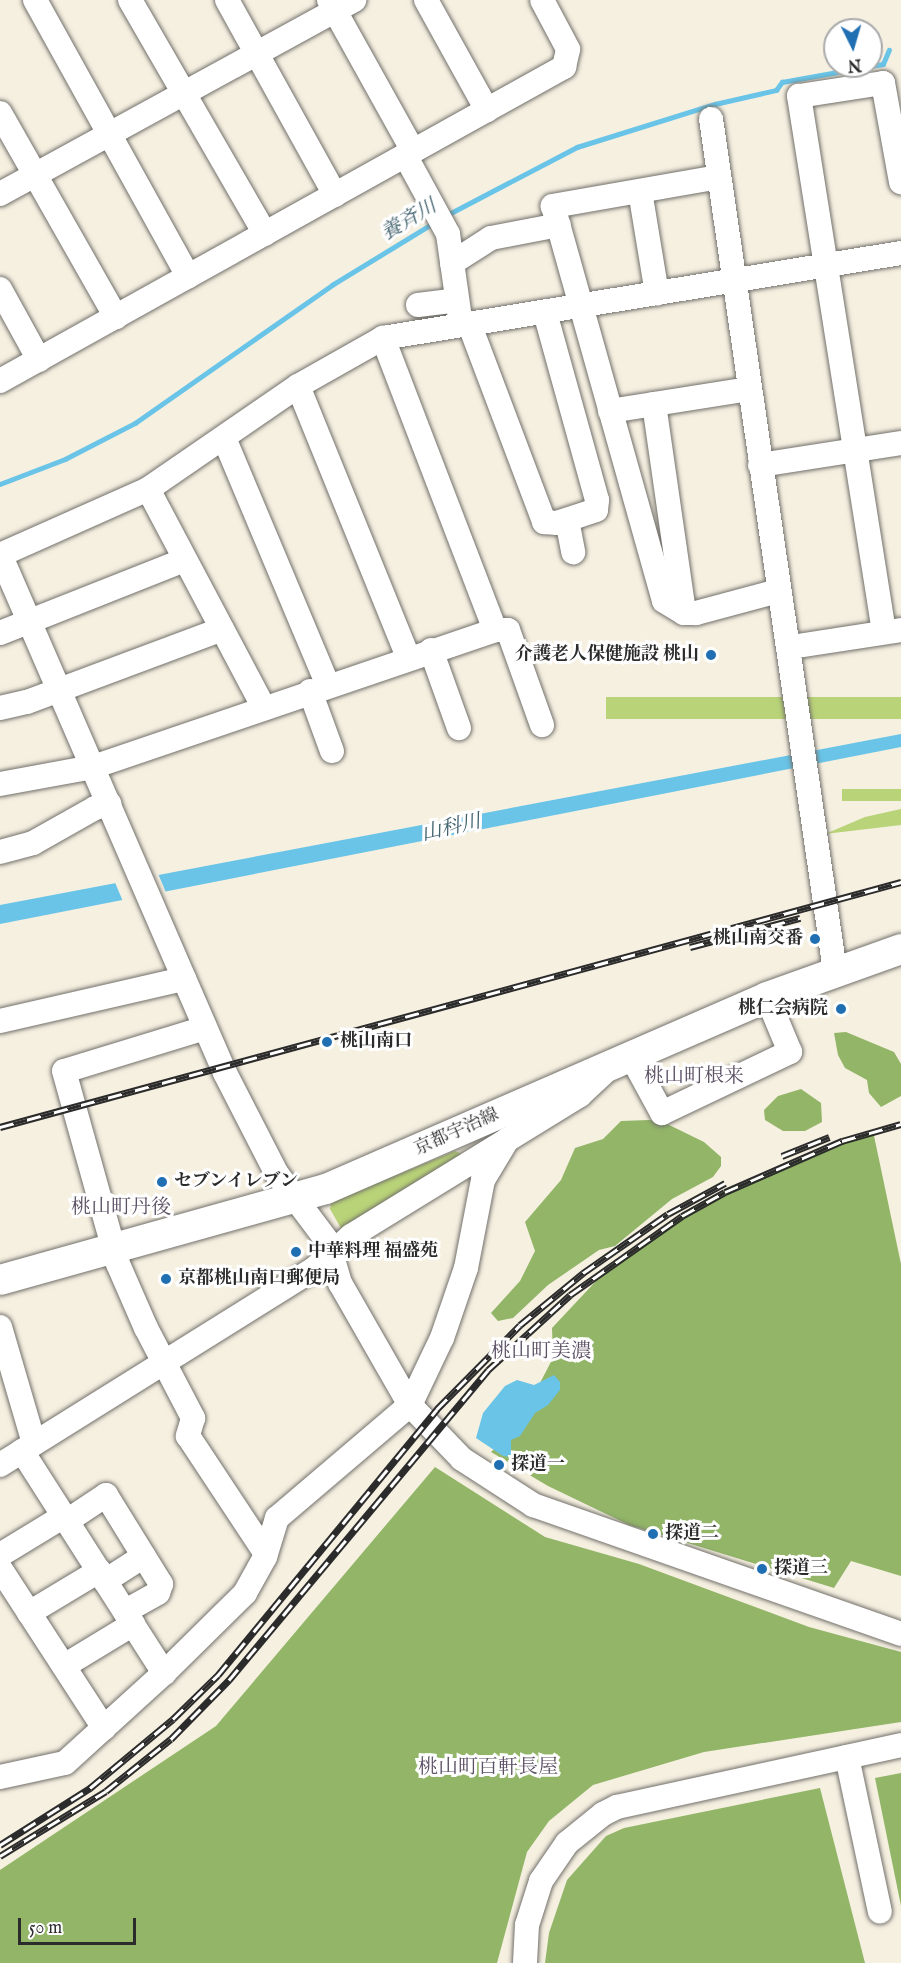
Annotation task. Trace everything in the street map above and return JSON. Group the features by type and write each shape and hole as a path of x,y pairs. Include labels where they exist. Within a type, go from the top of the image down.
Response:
{"main road":[{"name":"京都宇治線","path":"0,1279 117,1250 298,1199 767,997 901,949"}],"street":[{"path":"35,0 188,276"},
{"path":"130,0 265,234"},
{"path":"227,0 335,195"},
{"path":"426,0 487,110"},
{"path":"0,381 564,67 568,50 542,0"},
{"path":"0,194 183,95 339,4 435,211 448,234 456,300 544,522 567,520 596,510 597,500 545,312"},
{"path":"791,646 892,631 856,451 828,266 798,96 884,82 901,182"},
{"path":"0,113 116,317"},
{"path":"711,119 778,591 791,646 835,971"},
{"path":"719,177 554,206 664,601 684,614 778,591"},
{"path":"640,191 657,294"},
{"path":"452,263 491,238 559,225"},
{"path":"901,253 383,338 298,386 148,489 0,554 109,804 167,946 205,1028 277,1174 328,1242 340,1283 410,1405 462,1459 533,1505 901,1634"},
{"path":"0,289 39,360"},
{"path":"418,305 456,300"},
{"path":"383,338 495,630"},
{"path":"298,386 408,657"},
{"path":"610,411 749,389"},
{"path":"654,404 684,614"},
{"path":"224,438 319,688 332,751"},
{"path":"760,465 901,443"},
{"path":"148,489 264,708"},
{"path":"567,520 573,552"},
{"path":"0,633 184,560"},
{"path":"0,708 59,690 222,629"},
{"path":"0,784 93,767 408,657 495,630 508,630 542,725"},
{"path":"432,650 459,728"},
{"path":"0,852 33,843 95,808 109,804"},
{"path":"0,1021 184,979"},
{"path":"0,1464 164,1360 314,1269 351,1236 580,1095 623,1060 662,1113 790,1053 767,997"},
{"path":"205,1028 64,1071 128,1289 193,1418 188,1436 266,1554"},
{"path":"0,1777 65,1763 165,1673 244,1593 266,1554 277,1518 410,1405 442,1338 466,1268 483,1180 507,1140"},
{"path":"0,1327 5,1364 28,1447 66,1518 165,1673"},
{"path":"0,1556 106,1495 161,1584 158,1593 129,1618 63,1666"},
{"path":"29,1613 144,1556"},
{"path":"0,1568 104,1728"},
{"path":"525,1963 526,1925 541,1881 567,1843 603,1814 617,1807 901,1745"},
{"path":"847,1757 880,1912"}],"green space":[{"path":"606,697 901,697 901,719 606,719"},
{"path":"842,789 901,789 901,801 842,801"},
{"path":"901,809 901,825 825,834 865,817"},
{"path":"846,1032 894,1052 901,1064 901,1096 881,1107 869,1093 867,1080 845,1068 838,1055 834,1033"},
{"path":"801,1089 821,1103 822,1122 805,1131 783,1131 765,1120 764,1110 778,1096"},
{"path":"621,1121 661,1121 704,1142 721,1157 721,1166 713,1177 672,1199 615,1246 599,1250 548,1285 513,1318 498,1321 491,1313 520,1281 535,1251 525,1222 561,1180 575,1148 603,1139"},
{"path":"873,1131 901,1264 901,1576 851,1561 834,1588 629,1525 548,1486 491,1452 517,1427 553,1358 552,1328 612,1264 692,1208 730,1188"},
{"path":"455,1151 464,1155 342,1230 330,1209 331,1202"},
{"path":"435,1467 545,1537 639,1564 809,1627 901,1652 901,1722 704,1752 593,1785 549,1821 527,1852 497,1963 0,1963 0,1870 216,1726"},
{"path":"901,1773 901,1906 875,1778"},
{"path":"820,1788 865,1963 545,1963 549,1933 567,1880 606,1836 624,1828"}],"water":[{"name":"山科川","path":"901,734 901,747 0,924 0,905"},
{"path":"554,1375 560,1382 560,1390 548,1405 535,1413 520,1436 511,1440 511,1457 503,1456 476,1438 483,1413 505,1386 517,1380 534,1385"}],"pier":[{"path":"157,871 167,895 124,904 114,880"}],"waterway":[{"name":"養斉川","path":"883,64 889,50"},
{"name":"養斉川","path":"445,216 577,147 715,104 776,90 782,82 823,75"},
{"name":"養斉川","path":"0,484 65,459 135,423 332,285 433,223"}],"railway":[{"path":"0,1127 901,882"},
{"path":"690,947 800,918"},
{"path":"0,1856 106,1791 171,1739 229,1680 488,1370 570,1295 682,1216 725,1192 842,1141 901,1124"},
{"path":"782,1156 829,1137"},
{"path":"0,1845 90,1788 173,1719 218,1675 437,1409 520,1325 583,1273 668,1214 725,1183"}],"place":[{"name":"介護老人保健施設 桃山","path":"711,655"},
{"name":"桃山南交番","path":"815,939"},
{"name":"桃仁会病院","path":"841,1009"},
{"name":"桃山南口","path":"327,1042"},
{"name":"セブンイレブン","path":"162,1182"},
{"name":"中華料理 福盛苑","path":"296,1252"},
{"name":"京都桃山南口郵便局","path":"166,1279"},
{"name":"探道一","path":"499,1465"},
{"name":"探道二","path":"653,1534"},
{"name":"探道三","path":"762,1569"}],"district":[{"name":"桃山町根来","path":"694,1076"},
{"name":"桃山町丹後","path":"121,1207"},
{"name":"桃山町美濃","path":"541,1351"},
{"name":"桃山町百軒長屋","path":"488,1767"}]}
